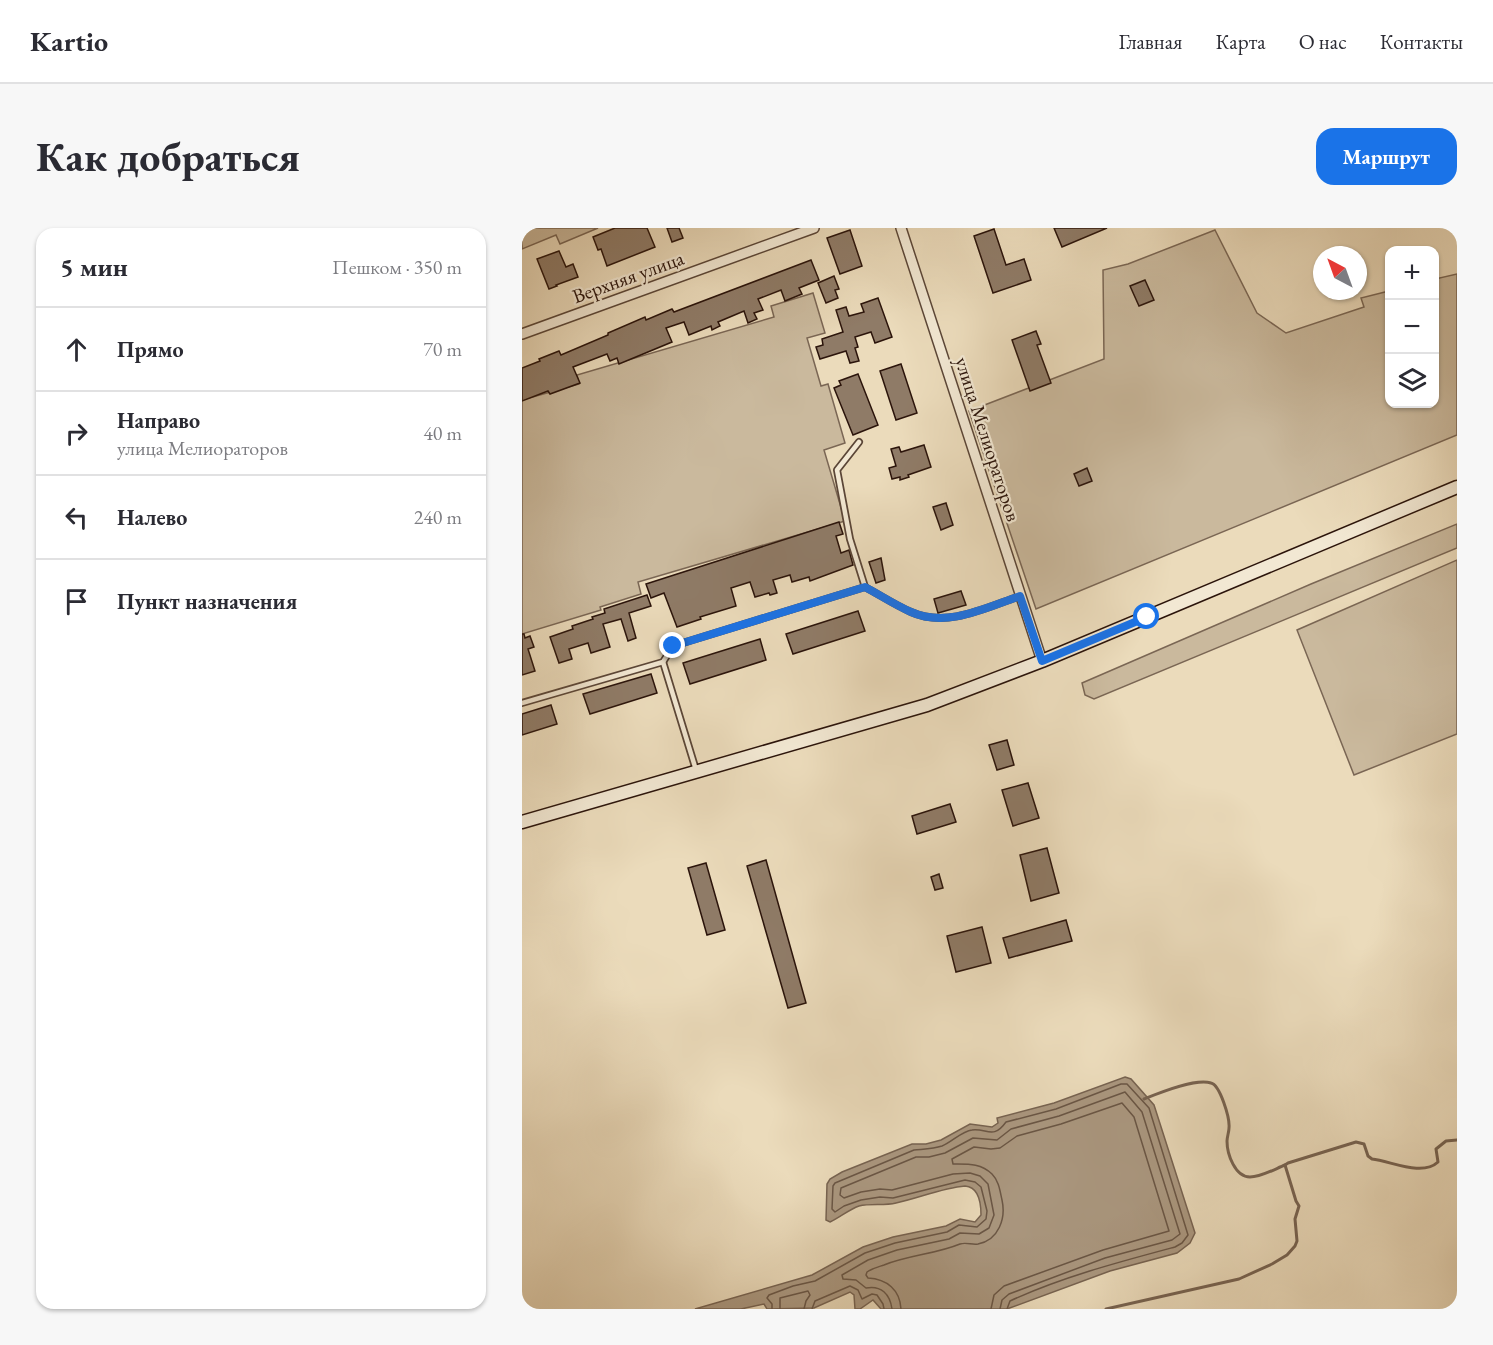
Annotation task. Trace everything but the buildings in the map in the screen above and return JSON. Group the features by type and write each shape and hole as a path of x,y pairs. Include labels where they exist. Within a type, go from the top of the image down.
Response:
{"main road":[{"path":"522,822 927,705 1042,661 1457,488"}],"street":[{"name":"Верхняя улица","path":"522,334 814,228"},
{"name":"улица Мелиораторов","path":"902,228 1042,661"}],"lane":[{"path":"859,442 837,470 850,539 865,587 912,613 934,619 956,618 1020,596"},
{"path":"522,703 663,662 673,646 865,587"},
{"path":"663,662 696,772"}],"shaded area":[{"path":"522,228 598,228 560,244 556,235 522,249"},
{"path":"1215,230 1257,313 1286,333 1364,307 1362,300 1385,292 1385,408 1439,408 1439,278 1457,274 1457,435 1036,609 969,411 1104,359 1103,270 1128,264"},
{"path":"813,293 825,333 807,338 821,386 828,384 845,443 824,450 845,521 638,582 641,594 600,607 601,610 522,634 522,400 579,384 577,375 774,317 771,306"},
{"path":"1457,524 1457,548 1094,699 1085,695 1082,683"},
{"path":"1457,560 1457,734 1354,775 1297,630"}],"water":[{"path":"1125,1077 1131,1079 1154,1105 1195,1233 1190,1243 1177,1253 1110,1271 1007,1309 881,1309 873,1300 860,1309 855,1309 854,1295 850,1292 814,1308 767,1309 764,1304 741,1309 695,1309 812,1275 863,1247 893,1237 946,1226 960,1219 975,1222 981,1215 980,1201 973,1189 965,1186 891,1204 859,1206 830,1222 826,1220 827,1184 830,1179 842,1172 912,1144 926,1144 941,1140 970,1124 992,1127 998,1123 997,1118 1054,1103"}],"waterway":[{"path":"1144,1099 1187,1084 1211,1083 1218,1089 1226,1110 1229,1123 1227,1146 1236,1169 1245,1176 1254,1177 1285,1165"},
{"path":"1106,1309 1239,1279 1287,1255 1297,1241 1295,1219 1299,1206 1285,1165 1288,1163 1356,1142 1364,1144 1368,1156 1372,1159 1406,1167 1424,1168 1438,1162 1436,1149 1446,1141 1457,1140"}],"route":[{"path":"673,646 865,587 912,613 934,619 956,618 1020,596 1042,661 1147,617"}]}
